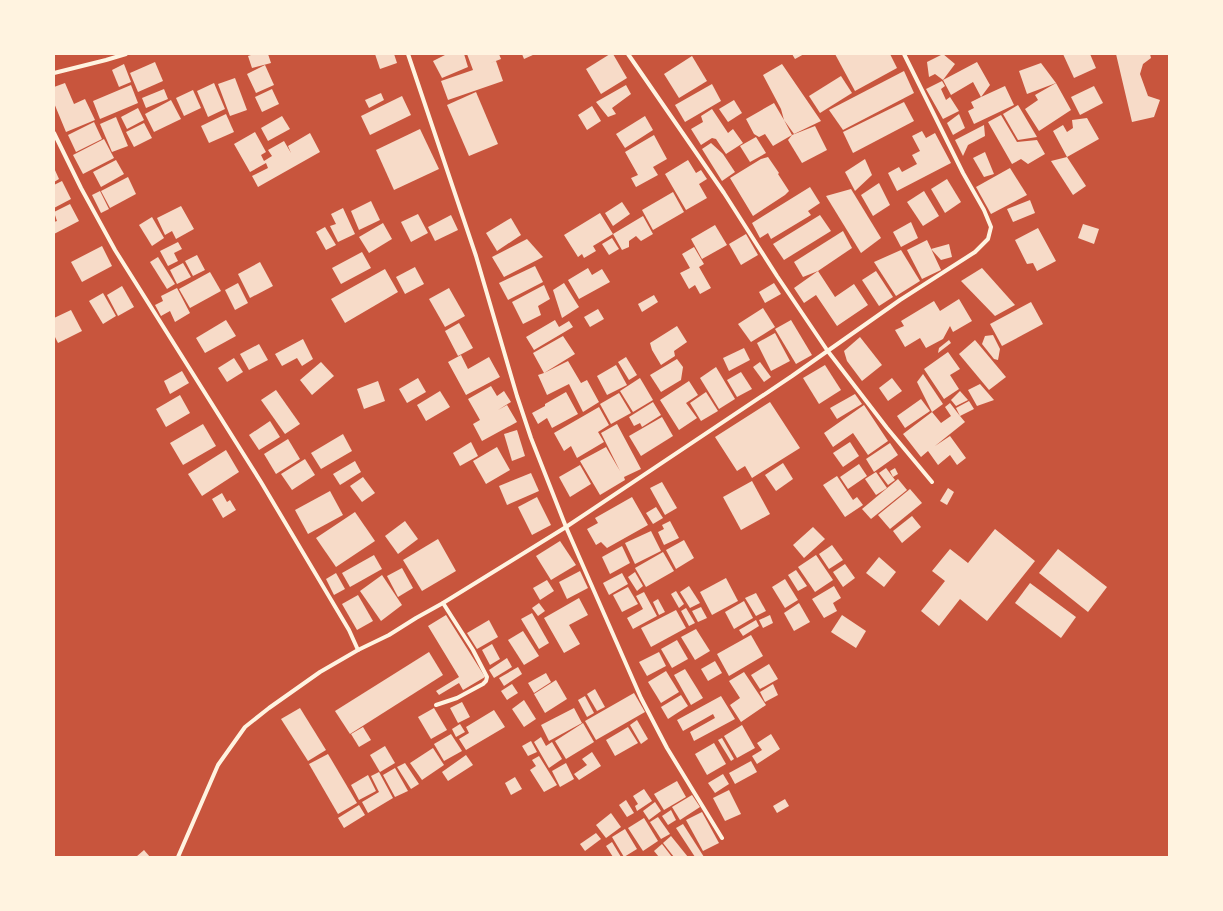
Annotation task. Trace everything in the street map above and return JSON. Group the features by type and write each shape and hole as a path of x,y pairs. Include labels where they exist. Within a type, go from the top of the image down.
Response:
{"street":[{"path":"54,73 126,54"},
{"path":"408,54 472,244 531,438 566,527 641,698 667,748 722,838"},
{"path":"628,54 724,193 777,276 827,350 887,428 932,482"},
{"path":"178,857 218,766 245,727 269,708 307,681 358,650 443,604 566,527 792,376 900,300 975,252 988,239 991,227 984,210 963,173 904,54"},
{"path":"54,133 81,188 115,250 261,482 349,630 358,650"},
{"path":"436,704 457,698 483,684 488,677 473,650 443,604"}],"building":[{"path":"254,54 268,54 271,63 252,68 248,56"},
{"path":"375,54 394,54 397,63 380,69"},
{"path":"447,54 464,54 468,67 442,78 433,61"},
{"path":"467,54 499,54 501,59 488,64 496,61 503,81 448,100 441,81 473,70"},
{"path":"522,54 535,54 524,59"},
{"path":"610,54 613,54 627,78 601,94 586,69"},
{"path":"792,54 804,54 795,59"},
{"path":"835,54 890,54 897,68 855,91"},
{"path":"943,54 955,64 943,80 935,74 929,77 927,62"},
{"path":"1063,54 1090,54 1096,68 1074,78"},
{"path":"1116,54 1150,54 1151,58 1143,64 1140,74 1148,96 1160,100 1154,117 1132,122"},
{"path":"692,56 707,81 679,98 664,74"},
{"path":"155,62 163,81 138,92 130,73"},
{"path":"977,62 990,85 981,97 973,82 951,95 943,80"},
{"path":"1041,63 1056,83 1027,94 1019,71"},
{"path":"124,64 131,82 119,87 112,70"},
{"path":"782,64 821,121 794,134 784,120 781,109 763,75"},
{"path":"265,65 274,85 256,93 247,74"},
{"path":"904,71 914,93 843,130 829,110"},
{"path":"841,76 852,93 820,113 809,96"},
{"path":"235,78 247,110 230,116 218,84"},
{"path":"942,81 945,86 941,89 946,100 950,97 959,111 943,119 926,89"},
{"path":"65,83 74,104 85,99 95,120 66,132 54,103 54,87"},
{"path":"214,83 225,109 208,117 197,91"},
{"path":"1056,83 1071,110 1039,131 1025,109 1038,100 1035,95"},
{"path":"712,84 721,101 685,122 675,105"},
{"path":"131,85 138,103 100,119 93,101"},
{"path":"626,85 631,94 612,108 616,114 608,117 596,102"},
{"path":"1005,86 1014,105 974,124 968,111 974,108 971,102"},
{"path":"1094,86 1103,103 1080,115 1071,97"},
{"path":"164,89 168,99 146,108 142,98"},
{"path":"272,89 279,104 262,112 255,97"},
{"path":"193,90 201,108 184,116 176,98"},
{"path":"476,92 498,144 469,156 447,105"},
{"path":"381,93 384,100 369,108 365,100"},
{"path":"402,96 411,115 370,135 361,116"},
{"path":"171,100 181,119 154,132 145,114"},
{"path":"734,100 742,113 728,122 719,109"},
{"path":"904,102 914,121 853,153 843,132"},
{"path":"774,103 792,135 773,146 765,134 759,137 754,134 746,119"},
{"path":"1018,105 1037,137 1018,140 1003,114"},
{"path":"592,106 601,121 587,130 578,115"},
{"path":"138,108 144,120 127,129 121,117"},
{"path":"712,109 728,133 733,129 743,143 726,154 716,139 712,138 701,145 691,129 703,122 701,116"},
{"path":"226,114 234,132 209,143 201,126"},
{"path":"959,114 965,128 953,135 947,123"},
{"path":"1001,115 1017,142 1037,140 1045,154 1028,164 1021,159 1012,164 988,122"},
{"path":"282,116 290,129 268,141 261,128"},
{"path":"645,116 653,130 625,148 616,134"},
{"path":"116,117 128,146 112,152 100,124"},
{"path":"1087,118 1099,139 1067,157 1053,131 1063,125 1067,132 1073,128 1072,120"},
{"path":"94,122 102,139 76,152 68,135"},
{"path":"144,123 152,138 134,147 126,132"},
{"path":"984,125 985,136 968,145 963,156 955,140"},
{"path":"815,126 827,150 802,163 788,140 792,135"},
{"path":"420,129 439,169 394,190 376,150"},
{"path":"922,131 926,138 935,133 951,163 897,191 888,173 899,167 902,172 917,164 912,155 920,151 912,136"},
{"path":"255,132 266,152 261,155 264,161 272,156 268,150 284,141 291,153 288,146 310,133 320,152 258,187 252,176 268,168 266,163 250,172 234,144"},
{"path":"654,135 667,159 653,167 658,175 636,187 631,178 638,175 625,152"},
{"path":"756,137 766,153 750,162 740,146"},
{"path":"104,139 114,158 83,174 73,155"},
{"path":"711,143 723,154 735,172 722,181 702,149"},
{"path":"985,152 994,174 984,177 973,158"},
{"path":"768,157 789,191 753,216 730,178 761,159"},
{"path":"1067,157 1086,186 1073,195 1051,161"},
{"path":"865,159 872,175 855,191 845,172"},
{"path":"116,160 124,174 101,187 93,172"},
{"path":"688,160 696,173 701,170 707,179 699,184 707,198 686,210 665,174"},
{"path":"54,168 59,179 54,182"},
{"path":"1010,168 1027,195 991,214 976,187"},
{"path":"128,177 136,194 110,208 101,191"},
{"path":"947,179 961,202 945,213 931,189"},
{"path":"62,181 71,199 54,208 54,185"},
{"path":"879,183 890,205 873,216 861,195"},
{"path":"810,187 820,203 808,211 811,215 771,239 768,233 760,238 752,223"},
{"path":"851,189 881,238 861,253 826,196"},
{"path":"100,191 109,209 101,213 92,195"},
{"path":"924,191 939,216 923,226 907,202"},
{"path":"673,192 684,212 653,230 642,210"},
{"path":"1030,200 1035,213 1013,222 1007,209"},
{"path":"371,201 380,220 359,230 351,211"},
{"path":"622,202 630,214 613,226 605,213"},
{"path":"70,204 79,221 54,234 54,222 57,221 54,212"},
{"path":"181,206 194,229 176,239 172,231 165,235 157,218"},
{"path":"343,208 355,234 338,242 330,226 336,224 331,214"},
{"path":"600,213 613,234 593,246 596,251 584,258 582,254 578,257 564,235"},
{"path":"418,214 428,233 411,242 401,222"},
{"path":"451,215 458,230 435,241 428,227"},
{"path":"820,215 831,231 784,260 773,244"},
{"path":"643,216 653,234 641,241 636,236 629,241 629,247 622,250 613,234"},
{"path":"152,217 164,238 152,246 139,225"},
{"path":"511,218 521,235 497,251 486,233"},
{"path":"911,222 918,238 901,247 893,232"},
{"path":"383,223 392,239 369,253 359,237"},
{"path":"1083,224 1099,229 1094,244 1078,238"},
{"path":"715,225 727,245 702,259 691,239"},
{"path":"325,227 336,245 326,250 316,232"},
{"path":"1038,228 1056,261 1037,271 1033,263 1027,264 1015,240"},
{"path":"843,231 852,248 818,271 803,277 794,262"},
{"path":"746,234 758,255 741,265 729,244"},
{"path":"612,238 619,249 609,255 602,244"},
{"path":"527,239 543,257 504,277 492,257"},
{"path":"927,240 941,270 922,279 907,250"},
{"path":"178,242 182,249 174,253 178,261 168,266 160,251"},
{"path":"949,244 952,257 941,260 931,249"},
{"path":"102,246 112,266 82,282 71,262"},
{"path":"694,247 704,264 699,267 711,288 700,294 695,285 689,289 680,273 690,268 682,254"},
{"path":"901,250 920,281 896,296 874,262"},
{"path":"362,252 371,268 341,284 332,268"},
{"path":"197,255 205,270 193,276 185,261"},
{"path":"158,257 175,284 167,289 150,262"},
{"path":"260,262 273,286 250,298 238,274"},
{"path":"183,263 191,277 177,284 170,270"},
{"path":"535,266 543,282 508,300 499,283"},
{"path":"415,267 424,284 405,294 396,277"},
{"path":"588,268 592,275 602,269 610,282 579,299 568,280"},
{"path":"982,268 1015,305 995,316 961,281"},
{"path":"385,269 398,292 345,323 331,299"},
{"path":"818,271 835,297 854,284 868,305 837,326 816,295 804,303 794,288"},
{"path":"876,271 893,297 879,306 862,280"},
{"path":"210,272 221,291 190,308 179,289"},
{"path":"238,283 248,303 235,310 225,290"},
{"path":"564,283 579,307 562,318 553,290"},
{"path":"774,283 781,294 765,303 759,292"},
{"path":"544,285 550,299 538,306 541,315 523,324 512,302"},
{"path":"122,286 134,307 118,316 107,295"},
{"path":"177,288 190,313 175,322 170,311 161,316 155,305 163,301 161,296"},
{"path":"449,288 465,316 445,327 429,299"},
{"path":"103,293 116,316 103,324 89,301"},
{"path":"654,295 658,302 642,312 638,304"},
{"path":"959,299 972,321 953,332 950,326 943,339 926,348 920,338 905,347 895,330 904,326 901,321 934,301 940,311"},
{"path":"1031,302 1043,324 1002,346 990,324"},
{"path":"763,308 775,327 751,342 738,324"},
{"path":"598,309 604,319 590,327 584,317"},
{"path":"71,310 82,331 58,343 54,335 54,318"},
{"path":"226,320 236,336 205,353 196,338"},
{"path":"555,320 559,327 569,321 573,327 534,350 526,337"},
{"path":"791,320 812,355 796,364 775,329"},
{"path":"459,323 473,348 458,356 445,331"},
{"path":"677,326 687,342 674,351 675,356 661,365 652,350 650,343"},
{"path":"775,333 790,361 771,371 757,343"},
{"path":"993,335 1000,349 998,360 994,359 982,344 985,336"},
{"path":"563,336 575,354 544,373 533,353"},
{"path":"860,337 882,365 862,381 847,361 844,351"},
{"path":"303,339 313,359 302,366 297,358 282,366 275,354"},
{"path":"949,340 951,343 938,353 939,348"},
{"path":"975,340 1006,377 989,390 959,354"},
{"path":"259,344 268,360 249,370 240,354"},
{"path":"744,348 750,360 729,371 723,358"},
{"path":"948,352 960,369 950,375 959,389 944,399 924,369"},
{"path":"461,355 468,369 489,357 500,377 466,395 448,362"},
{"path":"626,357 637,375 629,380 618,362"},
{"path":"234,358 243,372 227,382 218,368"},
{"path":"677,359 683,367 681,380 661,392 650,375"},
{"path":"568,361 581,383 587,380 599,402 583,412 569,384 547,395 538,375"},
{"path":"321,362 334,376 312,395 300,380"},
{"path":"760,362 771,377 764,382 753,367"},
{"path":"616,365 627,385 607,395 597,376"},
{"path":"825,365 841,390 819,404 803,378"},
{"path":"716,367 735,399 719,409 700,378"},
{"path":"182,371 189,383 170,394 164,381"},
{"path":"741,372 752,389 737,397 727,380"},
{"path":"923,374 943,404 932,412 917,382"},
{"path":"418,378 426,392 407,403 399,389"},
{"path":"640,378 653,400 633,412 620,391"},
{"path":"892,378 902,391 888,401 879,388"},
{"path":"378,381 385,401 364,409 357,389"},
{"path":"689,381 698,395 686,403 697,418 679,430 660,400"},
{"path":"980,384 994,400 977,406 968,390"},
{"path":"491,386 497,396 504,391 511,402 498,410 507,405 517,422 482,441 473,424 480,420 468,399"},
{"path":"276,390 300,424 285,434 261,400"},
{"path":"440,391 450,407 426,421 417,405"},
{"path":"960,391 968,400 956,406 951,400"},
{"path":"566,392 578,414 552,428 547,418 538,424 532,413"},
{"path":"706,392 718,411 701,421 690,403"},
{"path":"619,393 631,413 611,424 600,404"},
{"path":"855,394 862,404 837,419 830,408"},
{"path":"180,395 190,413 166,427 156,409"},
{"path":"921,399 930,411 905,428 897,416"},
{"path":"969,401 974,409 960,416 956,408"},
{"path":"653,402 661,415 642,427 640,423 634,426 629,417"},
{"path":"770,402 800,448 752,478 745,466 737,471 715,437"},
{"path":"950,403 965,422 935,446 950,436 966,458 957,465 950,455 938,465 928,451 921,457 903,434 932,412 941,423 951,416 945,407"},
{"path":"864,405 888,441 868,455 853,433 833,447 824,433"},
{"path":"599,407 609,425 598,432 604,442 577,458 571,446 564,451 554,433"},
{"path":"662,417 673,436 641,456 629,436"},
{"path":"270,421 280,437 259,450 249,435"},
{"path":"203,424 216,446 183,465 170,443"},
{"path":"617,424 641,469 624,477 625,480 600,495 580,461 606,447 620,471 601,433"},
{"path":"517,430 525,456 512,461 504,434"},
{"path":"343,434 352,451 321,469 311,453"},
{"path":"288,439 300,459 276,474 264,454"},
{"path":"471,442 478,456 460,466 453,453"},
{"path":"850,442 859,456 843,467 833,453"},
{"path":"890,443 898,455 874,472 866,459"},
{"path":"497,447 510,470 486,484 473,461"},
{"path":"226,450 239,472 202,496 188,474"},
{"path":"305,459 315,475 292,490 281,474"},
{"path":"355,461 361,472 340,485 333,474"},
{"path":"783,463 793,479 776,491 765,475"},
{"path":"859,464 867,476 848,489 840,477"},
{"path":"580,465 591,484 570,497 559,477"},
{"path":"886,468 895,480 888,485 879,473"},
{"path":"895,468 898,474 893,477 890,471"},
{"path":"876,472 887,488 876,495 865,479"},
{"path":"531,473 539,491 507,505 499,486"},
{"path":"837,476 853,500 857,497 863,505 845,517 823,485"},
{"path":"363,477 375,493 362,502 350,486"},
{"path":"898,479 907,490 871,519 862,509"},
{"path":"752,481 770,514 741,530 723,497"},
{"path":"662,482 677,508 665,515 650,488"},
{"path":"948,488 954,492 947,505 940,501"},
{"path":"910,489 922,503 890,529 878,515"},
{"path":"330,491 343,515 308,534 295,510"},
{"path":"222,493 227,502 230,500 236,510 223,518 212,499"},
{"path":"537,497 551,525 532,535 518,507"},
{"path":"632,497 648,525 607,548 601,542 596,545 587,529 598,523 595,518"},
{"path":"656,507 663,518 653,524 646,513"},
{"path":"355,512 375,541 336,567 316,538"},
{"path":"912,516 921,527 902,543 893,531"},
{"path":"405,521 418,539 398,554 385,536"},
{"path":"670,521 679,538 664,545 658,532 664,529 662,525"},
{"path":"813,527 825,539 804,558 793,545"},
{"path":"995,529 1035,561 987,621 960,599 939,626 921,611 945,581 932,571 950,549 968,563"},
{"path":"651,531 661,551 635,564 625,543"},
{"path":"438,539 456,571 422,591 403,560"},
{"path":"684,540 694,558 676,569 666,550"},
{"path":"560,541 576,565 551,580 536,556"},
{"path":"832,545 843,560 829,569 819,554"},
{"path":"622,546 630,563 610,574 602,557"},
{"path":"1058,549 1107,587 1088,612 1039,573"},
{"path":"663,552 674,571 646,587 635,568"},
{"path":"374,555 382,569 350,587 342,573"},
{"path":"816,555 833,580 815,592 798,567"},
{"path":"879,557 896,572 884,587 866,573"},
{"path":"845,564 855,578 843,587 833,572"},
{"path":"402,568 413,588 398,597 387,576"},
{"path":"796,570 807,586 798,591 788,575"},
{"path":"580,571 588,588 567,599 559,582"},
{"path":"635,572 643,586 637,591 628,577"},
{"path":"336,573 345,589 334,595 326,579"},
{"path":"622,573 628,584 609,595 603,583"},
{"path":"382,575 402,605 381,621 360,591"},
{"path":"726,578 738,601 712,615 700,592"},
{"path":"785,579 798,600 785,608 772,587"},
{"path":"547,580 554,591 540,600 533,588"},
{"path":"1030,583 1076,617 1061,638 1015,603"},
{"path":"689,586 700,603 690,608 680,592"},
{"path":"834,586 841,598 833,603 837,611 824,618 812,599"},
{"path":"628,587 638,604 622,612 613,595"},
{"path":"676,591 684,604 679,608 671,594"},
{"path":"644,592 657,616 633,629 627,618 643,609 636,596"},
{"path":"756,593 766,611 756,616 745,598"},
{"path":"358,595 373,621 357,630 342,604"},
{"path":"579,598 588,615 569,625 580,644 564,653 544,618"},
{"path":"658,599 665,612 659,615 653,602"},
{"path":"744,601 753,618 734,629 725,612"},
{"path":"539,603 545,611 538,616 532,608"},
{"path":"799,603 810,622 794,631 784,613"},
{"path":"701,607 707,618 698,622 692,611"},
{"path":"686,608 695,623 689,626 681,611"},
{"path":"676,610 686,628 651,647 641,628"},
{"path":"532,613 549,643 539,649 521,619"},
{"path":"446,615 485,677 463,690 459,683 439,695 436,691 459,677 428,626"},
{"path":"770,615 773,623 763,628 759,620"},
{"path":"842,615 866,631 856,648 831,632"},
{"path":"489,620 498,637 477,649 467,633"},
{"path":"756,620 759,626 743,636 739,630"},
{"path":"696,629 710,651 695,660 681,637"},
{"path":"523,631 539,656 524,665 508,640"},
{"path":"751,635 763,656 729,676 717,654"},
{"path":"677,640 688,659 672,668 661,649"},
{"path":"492,644 500,659 490,665 482,650"},
{"path":"429,652 443,675 350,734 335,711"},
{"path":"659,652 666,666 647,676 639,662"},
{"path":"507,658 512,667 494,678 489,670"},
{"path":"715,661 722,673 708,681 701,669"},
{"path":"769,664 778,679 760,689 751,675"},
{"path":"518,667 522,674 504,686 499,678"},
{"path":"685,669 703,698 691,705 674,675"},
{"path":"666,671 679,692 661,703 648,682"},
{"path":"744,672 766,705 741,722 730,705 740,698 729,681"},
{"path":"546,673 551,682 534,693 528,683"},
{"path":"556,680 567,699 545,713 534,694"},
{"path":"512,684 518,693 507,700 501,691"},
{"path":"773,684 778,695 765,702 760,692"},
{"path":"595,689 605,707 597,711 587,694"},
{"path":"634,693 645,712 596,740 585,721"},
{"path":"681,695 688,706 668,719 661,707"},
{"path":"585,696 594,713 587,717 578,700"},
{"path":"721,696 735,719 694,741 690,732 715,718 713,714 683,731 677,720"},
{"path":"524,700 536,719 524,727 512,709"},
{"path":"462,702 470,717 458,723 450,708"},
{"path":"300,708 326,750 308,761 281,719"},
{"path":"434,708 447,730 431,739 418,717"},
{"path":"574,708 582,723 549,741 541,725"},
{"path":"494,710 505,727 466,750 459,739 469,733 466,727"},
{"path":"637,720 648,739 641,744 630,725"},
{"path":"583,723 594,742 566,759 555,741"},
{"path":"460,724 465,732 456,737 452,729"},
{"path":"742,725 755,748 737,758 724,736"},
{"path":"363,727 371,740 359,747 351,734"},
{"path":"628,727 638,743 615,756 606,740"},
{"path":"451,734 462,751 444,761 434,744"},
{"path":"771,734 780,749 757,764 752,756 762,750 757,743"},
{"path":"541,737 546,746 552,742 562,759 549,768 534,742"},
{"path":"722,738 734,759 731,761 718,740"},
{"path":"531,741 537,752 528,756 522,746"},
{"path":"714,743 726,764 707,775 695,754"},
{"path":"385,746 395,763 380,772 370,755"},
{"path":"433,748 444,765 422,780 410,763"},
{"path":"592,752 601,766 579,780 574,774 587,765 582,759"},
{"path":"328,754 357,803 338,814 309,764"},
{"path":"466,755 473,765 448,781 442,772"},
{"path":"539,756 557,785 544,792 530,770 536,766 532,760"},
{"path":"751,761 757,772 735,784 729,773"},
{"path":"405,763 419,784 411,789 397,767"},
{"path":"566,763 574,779 560,787 552,771"},
{"path":"395,768 408,791 395,797 383,775"},
{"path":"379,772 393,798 368,813 362,802 379,792 371,776"},
{"path":"723,774 729,784 715,793 708,783"},
{"path":"368,775 376,791 359,800 351,785"},
{"path":"515,777 522,789 511,795 505,783"},
{"path":"677,781 686,797 664,810 654,794"},
{"path":"644,789 652,801 637,811 635,806 638,804 633,796"},
{"path":"729,790 741,814 725,821 713,798"},
{"path":"692,795 700,807 680,820 672,807"},
{"path":"785,799 789,806 777,813 773,806"},
{"path":"626,800 634,813 627,817 619,805"},
{"path":"655,802 661,811 649,820 643,811"},
{"path":"359,805 365,815 344,828 338,818"},
{"path":"671,810 676,820 668,825 662,816"},
{"path":"702,812 719,843 703,851 686,820"},
{"path":"611,813 621,827 606,838 596,825"},
{"path":"658,817 670,834 661,839 650,822"},
{"path":"644,818 658,841 643,851 628,828"},
{"path":"683,824 704,857 695,857 676,828"},
{"path":"625,829 637,849 624,857 612,837"},
{"path":"596,833 601,839 585,851 580,844"},
{"path":"671,836 688,857 674,857 663,843"},
{"path":"612,842 621,857 613,857 606,846"},
{"path":"662,844 672,857 659,857 654,851"},
{"path":"144,850 150,857 136,857"}]}
